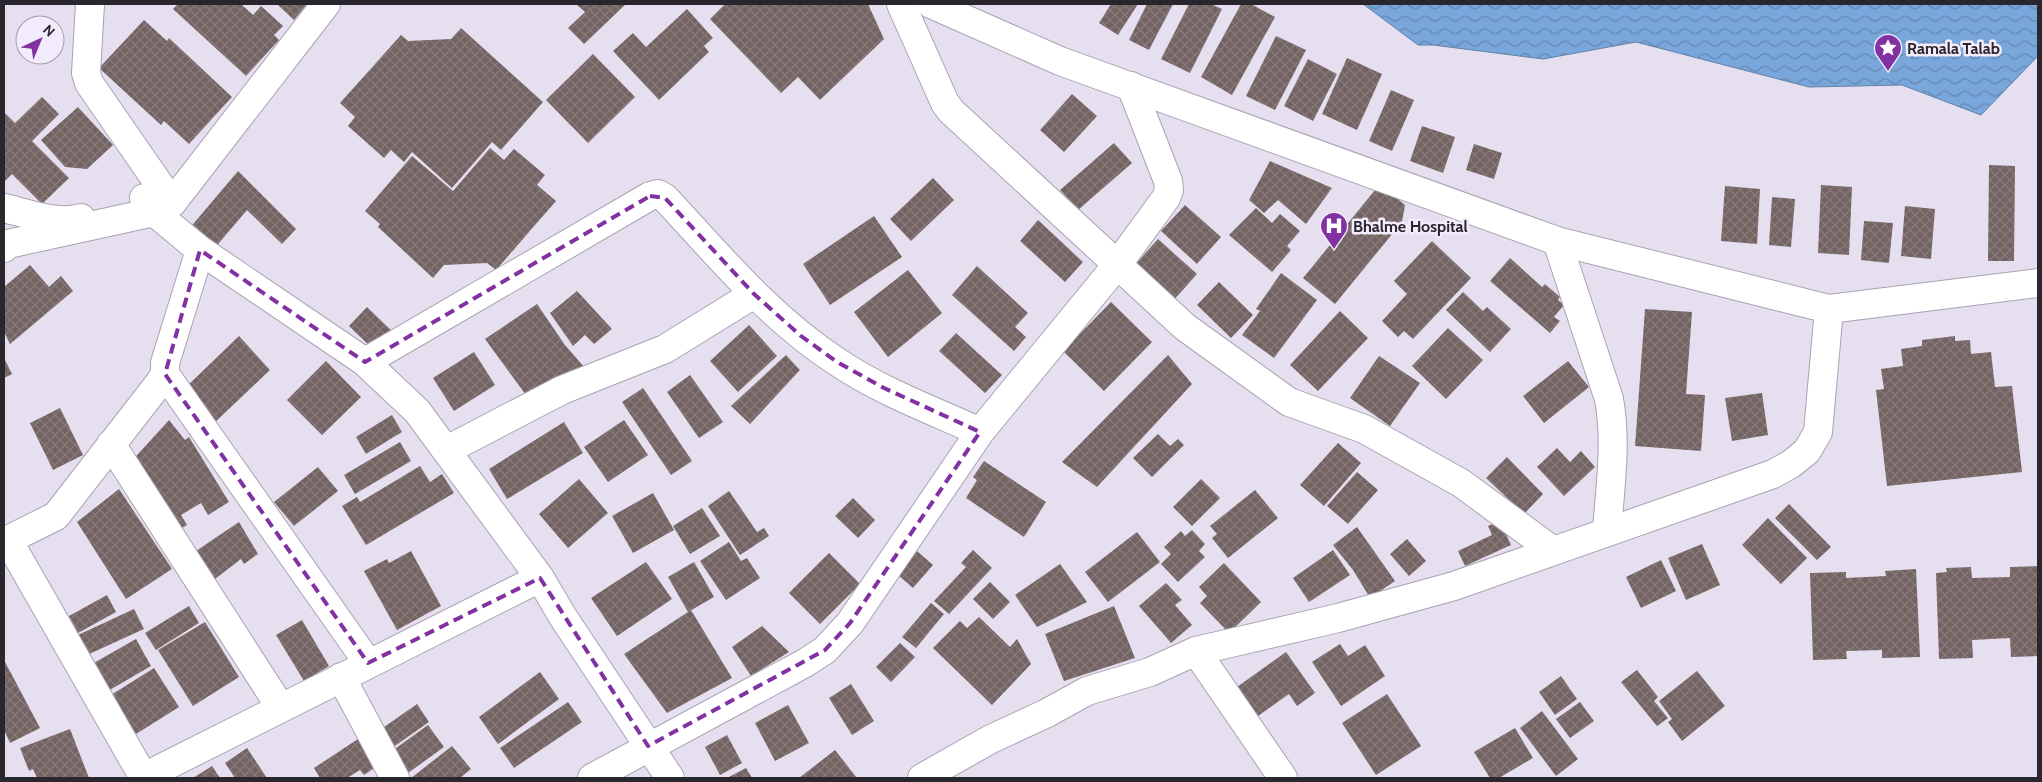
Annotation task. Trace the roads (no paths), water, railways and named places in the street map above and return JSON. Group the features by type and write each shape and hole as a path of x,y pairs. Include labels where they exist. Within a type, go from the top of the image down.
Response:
{"street":[{"path":"90,4 86,72 88,83 157,204 200,250 364,362 417,411 540,578 563,617 670,778"},
{"path":"4,248 8,244 157,204 326,4"},
{"path":"901,4 945,102 951,111 1185,327 1288,402 1364,429 1447,474 1552,550"},
{"path":"931,4 971,11 1060,60 1557,241 1829,309 2038,283"},
{"path":"592,778 825,650 850,623 980,432 1117,266 1166,198 1169,190 1168,181 1131,86"},
{"path":"364,362 650,196 658,194 665,198 754,294 801,336 837,362 884,388 980,432"},
{"path":"4,208 36,216 73,221 157,204"},
{"path":"1557,241 1610,408 1613,436 1607,531"},
{"path":"200,250 166,363 165,374 56,516 6,541 143,778 540,578"},
{"path":"447,450 562,390 665,349 754,294"},
{"path":"922,778 989,740 1047,713 1087,691 1150,672 1196,651 1338,618 1454,586 1552,550 1773,474 1791,464 1807,451 1818,432 1829,309"},
{"path":"165,374 368,663"},
{"path":"111,444 281,708"},
{"path":"1196,651 1283,778"},
{"path":"341,677 389,776"}],"water":[{"name":"Ramala Talab","path":"1363,4 2038,4 2038,56 1981,115 1902,85 1809,87 1636,42 1543,59 1433,45 1418,45"}],"place":[{"name":"Ramala Talab","path":"1888,72"},
{"name":"Bhalme Hospital","path":"1334,250"}]}
